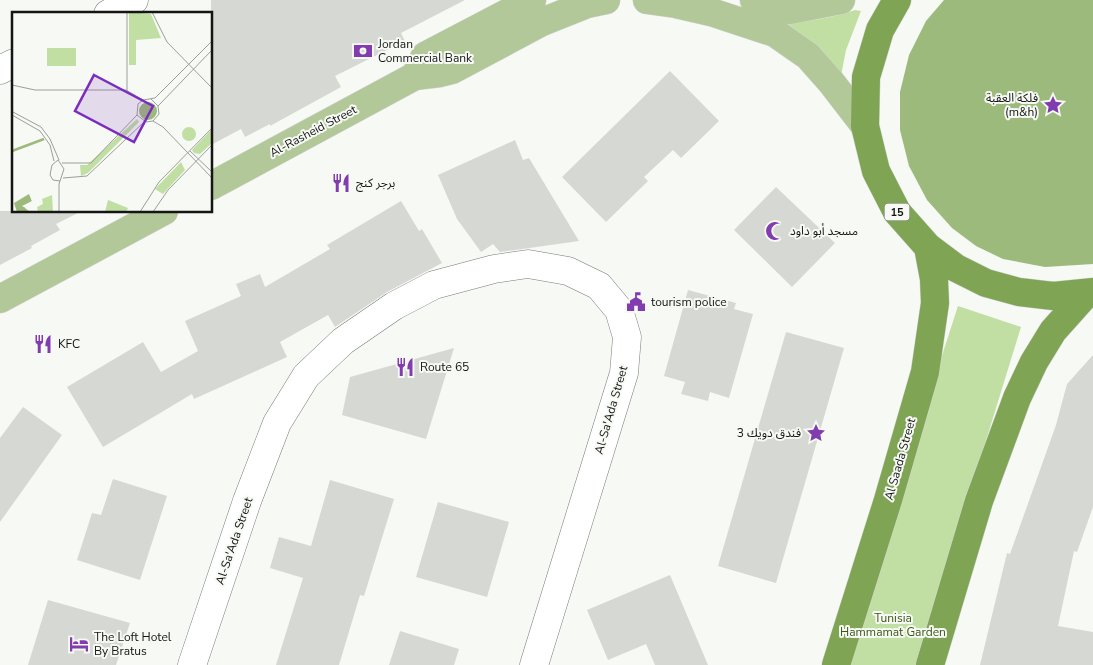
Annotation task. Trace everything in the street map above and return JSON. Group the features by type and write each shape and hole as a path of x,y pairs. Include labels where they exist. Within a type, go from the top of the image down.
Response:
{"highway":[{"name":"15","path":"897,0 880,30 866,77 865,126 876,171 897,212 928,247 956,268 986,283 1019,292 1053,296 1090,292"},
{"name":"Al Saada Street","path":"836,665 888,500 925,372 935,303 934,279 928,247"},
{"path":"930,665 979,501 1017,398 1034,362 1053,331 1090,292"}],"main road":[{"path":"415,76 425,56 532,0"},
{"name":"Al-Rasheid Street","path":"212,185 415,76 452,70 542,22 587,4 606,0"},
{"path":"647,0 711,12 775,33 808,56 865,126"},
{"path":"754,0 790,10 841,0"},
{"path":"0,299 162,212"}],"street":[{"path":"112,12 134,0"},
{"path":"0,70 12,64"},
{"name":"Al-Sa'Ada Street","path":"192,665 247,501 277,423 306,376 343,341 394,306 434,285 494,269 528,264 568,272 600,286 619,310 627,336 624,373 534,665"}],"green space":[{"path":"708,0 784,20 814,20 855,10 861,11 846,50 840,81"},
{"name":"Tunisia Hammamat Garden","path":"958,306 1021,327 918,665 842,665"}],"shaded area":[{"path":"944,0 1093,0 1093,264 1045,267 1003,259 976,246 952,228 927,200 909,166 900,130 900,92 909,55 926,21"}],"building":[{"path":"211,0 465,0 401,33 405,41 335,76 341,87 270,126 270,124 245,137 241,129 212,144"},
{"path":"670,71 719,121 681,158 673,150 644,177 648,181 606,222 562,177"},
{"path":"515,140 523,160 529,158 579,241 500,252 493,244 481,252 457,219 438,175"},
{"path":"776,187 835,243 792,287 734,230"},
{"path":"401,201 419,231 422,229 442,263 387,292 335,327 328,315 280,342 287,357 194,399 192,394 103,447 67,387 143,342 161,372 198,351 185,321 241,296 236,284 260,274 265,287 330,249 327,245"},
{"path":"0,211 80,212 56,224 60,230 0,265"},
{"path":"688,290 736,303 734,309 753,314 729,398 710,392 708,401 681,394 685,382 664,376"},
{"path":"786,332 844,348 776,583 718,566"},
{"path":"454,348 426,439 342,415 350,377"},
{"path":"1093,355 1093,507 1077,552 1074,551 1058,626 1093,632 1093,665 980,665 1007,553 1010,554 1056,425 1067,384"},
{"path":"23,407 62,435 0,522 0,438"},
{"path":"113,479 167,496 140,580 77,560 92,513 101,515"},
{"path":"330,480 394,499 364,596 360,595 339,665 276,665 303,578 270,568 279,537 311,546"},
{"path":"438,502 509,522 487,597 416,577"},
{"path":"670,575 708,665 655,665 646,644 608,660 587,610"},
{"name":"The Loft Hotel By Bratus","path":"48,600 130,623 116,665 28,665"},
{"path":"400,631 459,649 454,665 389,665"}],"place":[{"name":"Jordan Commercial Bank","path":"363,51"},
{"name":"فلكة العقبة (m&h)","path":"1053,105"},
{"name":"برجر كنج","path":"341,183"},
{"name":"مسجد أبو داود","path":"775,231"},
{"name":"tourism police","path":"636,302"},
{"name":"KFC","path":"43,344"},
{"name":"Route 65","path":"405,367"},
{"name":"فندق دويك 3","path":"816,433"},
{"name":"The Loft Hotel By Bratus","path":"79,644"}]}
